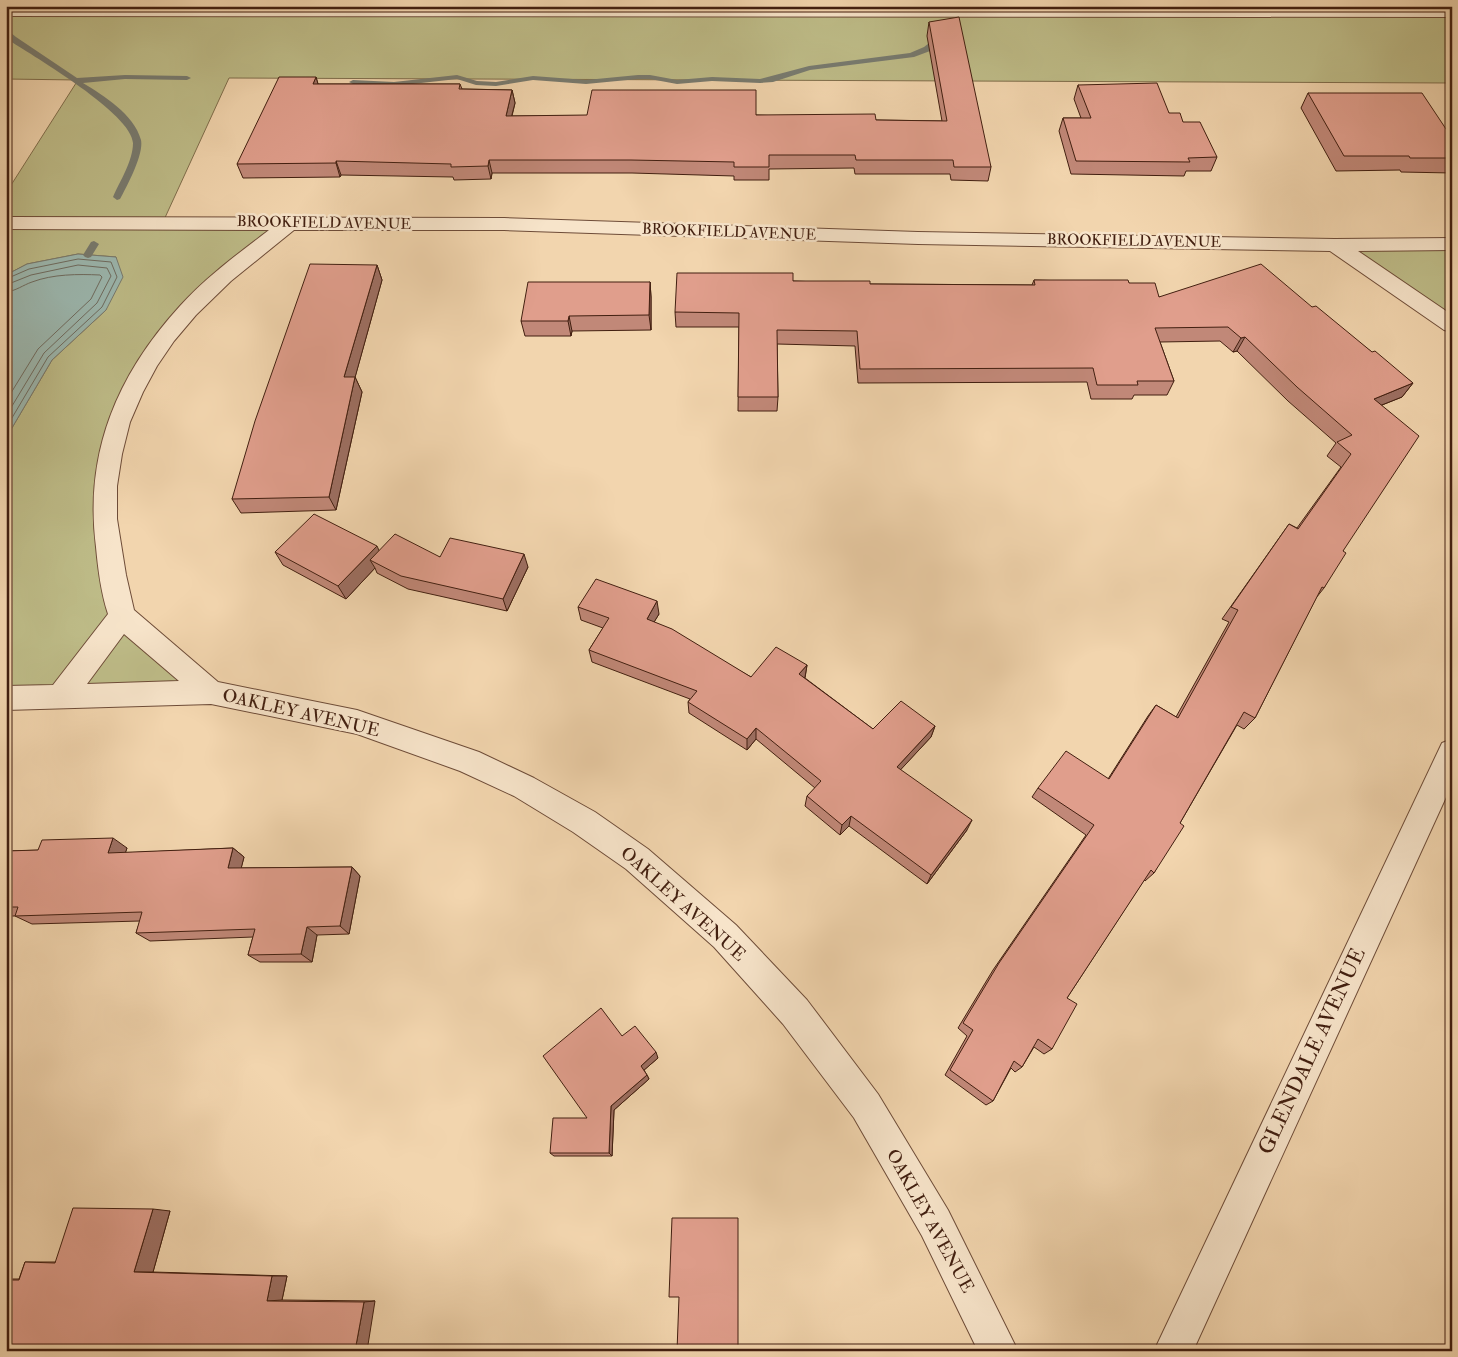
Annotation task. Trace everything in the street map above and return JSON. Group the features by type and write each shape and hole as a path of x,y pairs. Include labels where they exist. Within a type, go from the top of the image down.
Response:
{"street":[{"path":"6,11 1452,12"},
{"name":"BROOKFIELD AVENUE","path":"6,223 504,224 928,238 1334,245 1452,244"},
{"path":"211,692 122,615 104,528 104,483 112,440 120,417 160,345 188,311 223,276 289,224"},
{"path":"1334,245 1452,324"},
{"path":"60,697 96,652 122,615"},
{"name":"OAKLEY AVENUE","path":"6,698 211,692 357,722 469,761 524,787 584,822 637,859 726,936 795,1012 866,1106 935,1223 999,1351"},
{"name":"GLENDALE AVENUE","path":"1173,1351 1452,752"}],"shaded area":[{"path":"6,11 1452,12 1452,83 229,78 163,222 289,224 188,311 113,440 122,615 211,692 6,698 6,438 52,360 106,310 116,257 78,254 27,264 6,275 6,193 78,80 6,79"},
{"path":"1452,244 1452,325 1335,245"}],"water":[{"path":"78,254 116,257 123,277 106,310 52,360 6,438 6,275 27,264"}],"building":[{"path":"959,17 991,167 954,167 953,160 856,160 855,155 769,155 769,167 734,167 734,162 631,160 489,160 488,166 451,167 451,164 336,161 336,163 237,164 279,77 316,77 313,84 460,84 459,89 512,90 506,116 587,115 592,90 756,90 756,115 875,114 876,120 947,121 929,22"},
{"path":"1157,83 1169,113 1180,113 1183,122 1200,122 1217,157 1188,158 1190,162 1076,161 1063,118 1091,118 1078,85"},
{"path":"1308,93 1422,93 1452,138 1452,158 1344,156"},
{"path":"310,264 377,265 344,377 355,377 329,497 232,499 255,421"},
{"path":"1261,264 1312,307 1316,306 1413,383 1374,399 1419,436 1343,551 1346,553 1324,588 1322,587 1255,718 1244,712 1180,823 1184,826 1154,873 1151,870 1067,998 1077,1004 1052,1049 1038,1039 1022,1067 1014,1061 993,1101 950,1070 973,1030 963,1023 999,963 1094,825 1038,788 1066,751 1109,779 1156,705 1178,718 1238,610 1231,607 1289,524 1298,529 1351,454 1337,442 1352,435 1297,387 1245,337 1241,338 1228,327 1155,328 1174,381 1137,381 1138,385 1097,385 1093,368 860,369 857,331 777,330 778,397 738,397 739,313 675,312 677,273 793,273 793,281 870,281 870,284 1035,285 1034,280 1128,280 1129,283 1155,283 1159,297"},
{"path":"528,282 650,282 649,315 569,316 568,321 521,321"},
{"path":"314,514 377,546 338,586 275,552"},
{"path":"395,534 440,557 450,538 524,554 503,599 401,576 370,560"},
{"path":"596,579 657,601 647,619 672,629 751,677 776,647 807,665 799,674 873,729 901,701 935,726 897,767 972,820 931,875 851,816 842,825 807,796 821,781 756,728 747,739 688,702 697,691 589,650 609,618 578,607"},
{"path":"113,838 108,853 233,848 228,868 352,867 340,926 307,927 301,954 248,955 255,929 136,933 142,912 15,916 18,907 6,907 6,851 38,850 42,840"},
{"path":"601,1008 622,1036 635,1026 656,1052 641,1066 647,1075 611,1106 609,1153 550,1153 553,1118 587,1118 543,1056"},
{"path":"73,1208 153,1209 134,1272 272,1276 267,1301 364,1302 355,1351 6,1351 6,1280 19,1280 25,1262 55,1263"},
{"path":"672,1218 738,1218 738,1351 677,1351 679,1297 669,1297"}],"waterway":[{"path":"6,31 13,39 75,81"},
{"path":"353,82 394,84 457,77 476,83 496,84 533,78 586,82 638,77 650,77 677,82 712,79 760,81 770,80 809,68 911,55 927,49 941,38"},
{"path":"75,81 125,77 187,78"},
{"path":"75,81 99,97 128,122 137,141 135,157 117,197"},
{"path":"88,255 94,244"}]}
